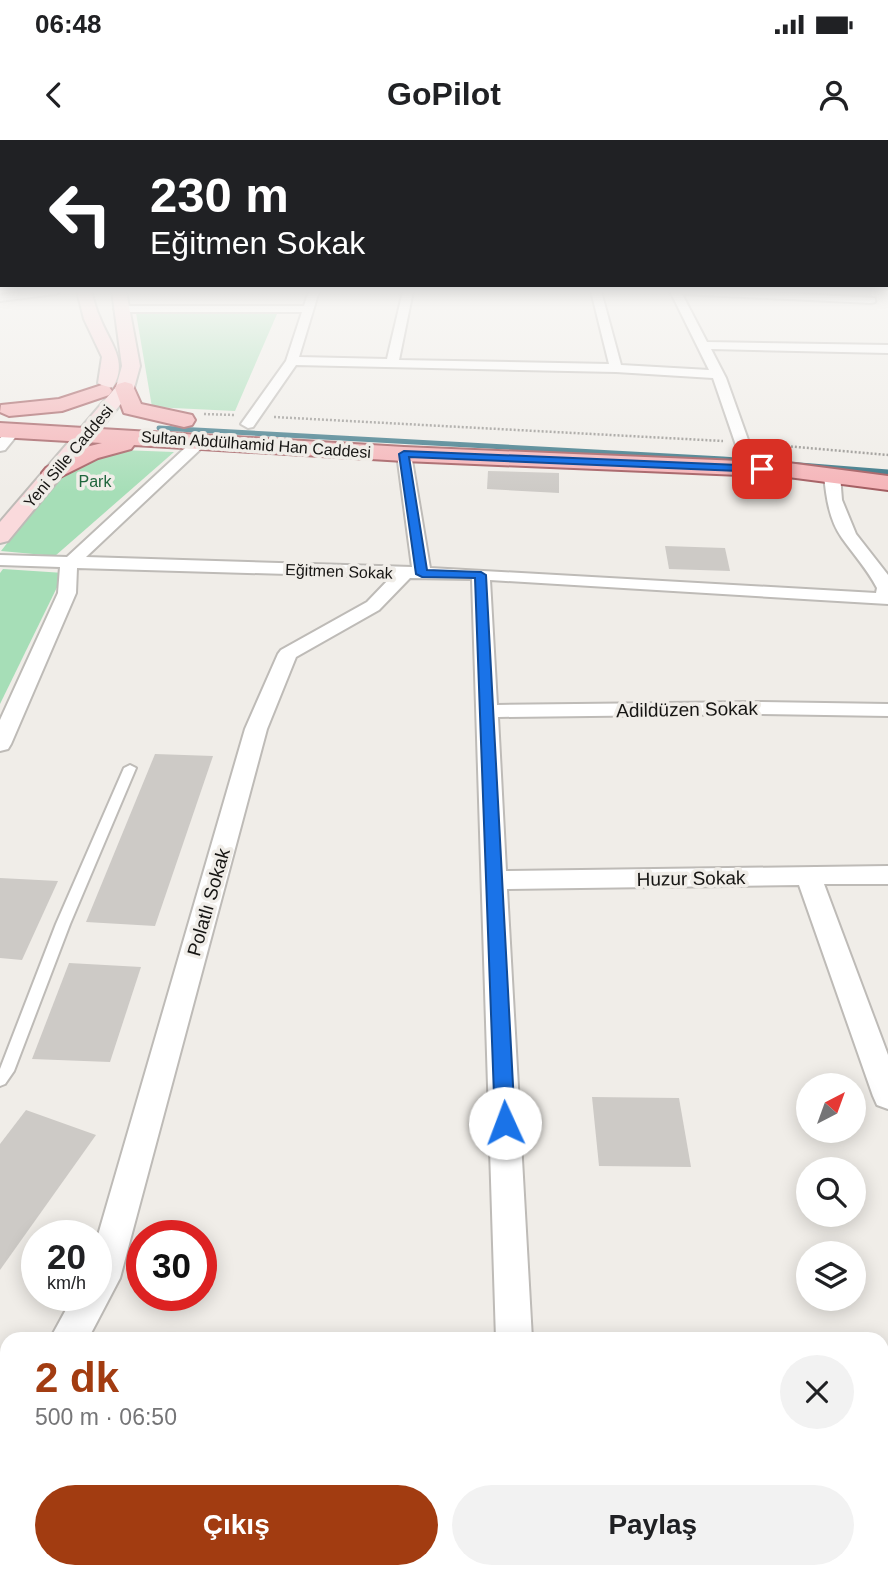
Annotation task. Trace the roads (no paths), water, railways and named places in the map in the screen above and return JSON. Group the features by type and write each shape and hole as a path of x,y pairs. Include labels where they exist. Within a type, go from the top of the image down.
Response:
{"main road":[{"name":"Yeni Sille Caddesi","path":"84,425 107,383 113,358"},
{"name":"Yeni Sille Caddesi","path":"0,508 40,464 125,388 131,366 128,358"},
{"path":"125,388 129,405 137,411 198,425"},
{"path":"0,411 62,405 102,391"},
{"name":"Sultan Abdülhamid Han Caddesi","path":"0,411 24,412 84,425 173,438 198,425 404,454 658,464 832,475 888,483"},
{"path":"2,434 37,419 24,412"},
{"name":"Sultan Abdülhamid Han Caddesi","path":"2,434 84,425 198,425 252,420 744,447 888,464"},
{"path":"173,438 142,434 136,430 147,423 198,425"},
{"path":"2,434 27,438 35,446 40,464 98,450 173,438"},
{"name":"Yeni Sille Caddesi","path":"0,536 40,464"}],"street":[{"path":"252,420 293,358"},
{"path":"392,364 393,358"},
{"path":"613,358 616,369"},
{"path":"709,358 718,374 744,447"},
{"path":"292,361 718,374"},
{"path":"0,743 68,593 69,564 198,425"},
{"path":"404,454 413,573"},
{"path":"832,475 834,500 848,535 874,566 886,588 886,599"},
{"name":"Eğitmen Sokak","path":"0,560 481,575 886,599"},
{"name":"Polatlı Sokak","path":"112,1246 256,729 288,654 373,606 413,573"},
{"path":"481,575 514,1332"},
{"name":"Adildüzen Sokak","path":"486,711 888,710"},
{"name":"Huzur Sokak","path":"495,880 888,875"},
{"path":"809,877 888,1096"},
{"path":"72,1332 85,1311"}],"lane":[{"path":"0,1080 7,1071 63,924 130,768"}],"waterway":[{"path":"159,428 723,459 888,472"}],"park label":[{"name":"Park","path":"95,481"}]}
